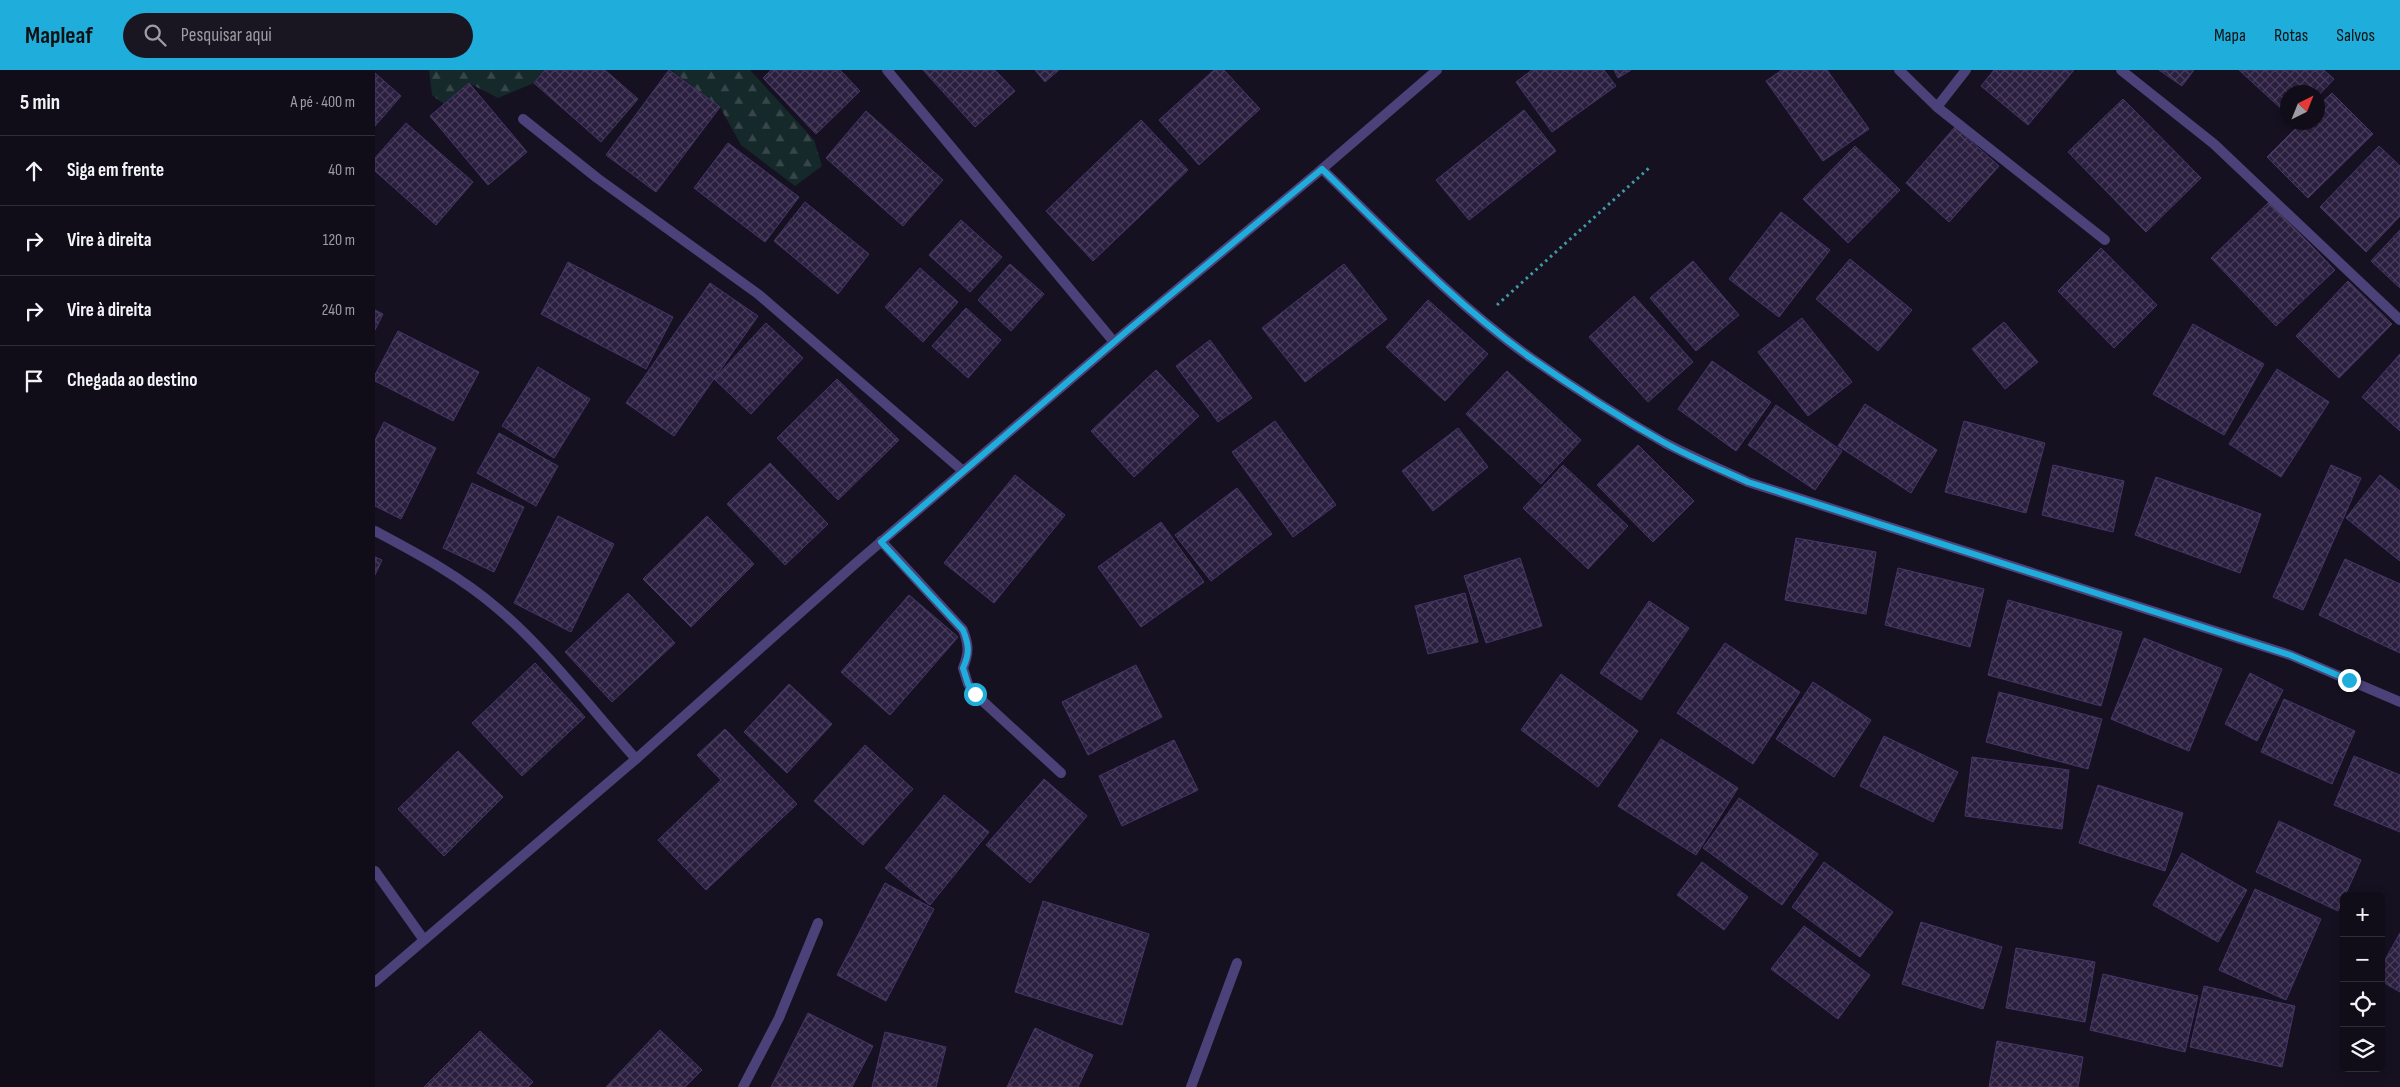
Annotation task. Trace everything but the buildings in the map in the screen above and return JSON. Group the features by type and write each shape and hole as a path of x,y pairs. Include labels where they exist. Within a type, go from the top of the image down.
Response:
{"street":[{"path":"887,70 1114,342"},
{"path":"375,982 635,759 881,542 1114,342 1322,169 1437,70"},
{"path":"1899,70 1937,107 2105,240"},
{"path":"1937,107 1966,70"},
{"path":"2121,70 2213,144 2400,320"},
{"path":"523,119 597,178 758,294 963,472"},
{"path":"1322,169 1413,257 1481,319 1529,357 1596,402 1666,444 1748,482 2290,655 2400,702"},
{"path":"375,531 456,576 497,608 526,635 635,759"},
{"path":"881,542 963,630 969,643 968,656 963,668 968,684 975,694 1061,772"},
{"path":"375,871 425,940"},
{"path":"743,1087 779,1018 818,923"},
{"path":"1191,1087 1237,963"}],"path":[{"path":"1481,319 1649,168"}],"green space":[{"path":"429,70 545,70 534,83 498,98 469,83 444,104 432,95"},
{"path":"671,70 750,70 814,140 822,166 795,186 741,145 720,107"}],"route":[{"path":"975,694 968,684 963,668 968,656 969,643 963,630 881,542 1127,331 1322,169 1413,257 1481,319 1529,357 1596,402 1666,444 1748,482 2290,655 2349,680"}]}
